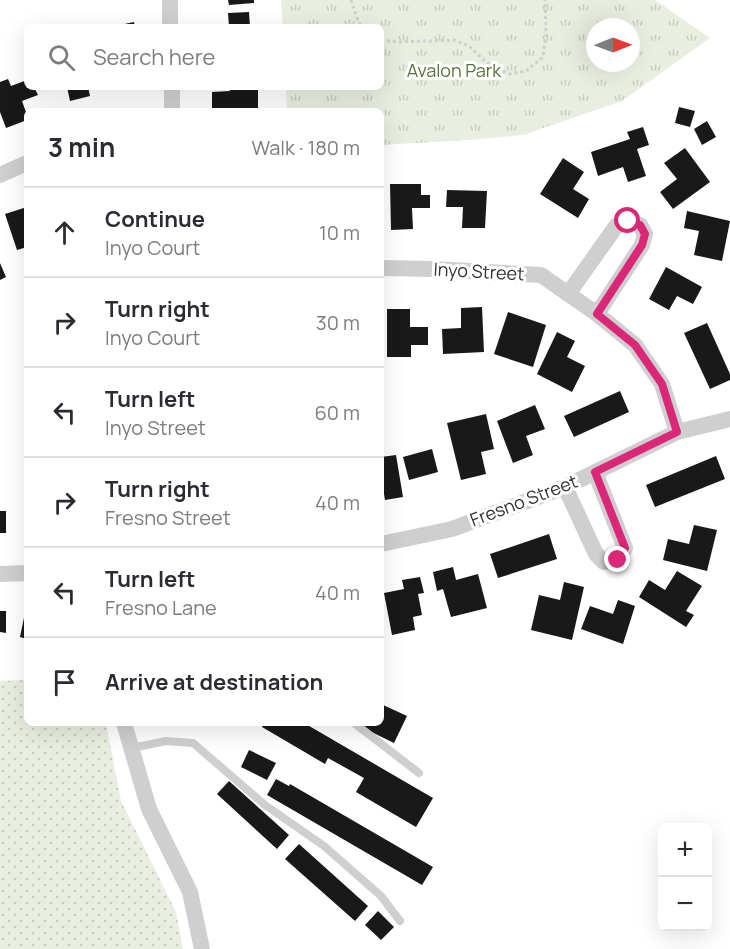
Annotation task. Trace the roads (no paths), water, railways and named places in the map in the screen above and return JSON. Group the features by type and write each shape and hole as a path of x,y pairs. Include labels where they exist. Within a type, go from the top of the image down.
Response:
{"street":[{"path":"170,0 170,24"},
{"path":"172,90 172,108"},
{"path":"0,174 24,164"},
{"path":"568,294 617,225 628,221 640,225 645,234 642,245 597,314"},
{"name":"Inyo Street","path":"384,268 541,275 597,314 635,345 662,384 677,432"},
{"name":"Fresno Street","path":"384,543 452,529 564,487 677,432 730,419"},
{"path":"564,487 596,554 603,562 618,560 625,548 595,472"},
{"path":"0,574 24,573"},
{"path":"125,726 149,809 190,892 202,949"}],"lane":[{"path":"358,726 419,773"},
{"path":"132,748 166,741 193,743 265,805 324,846 381,896 400,921"}],"park label":[{"name":"Avalon Park","path":"454,71"}]}
